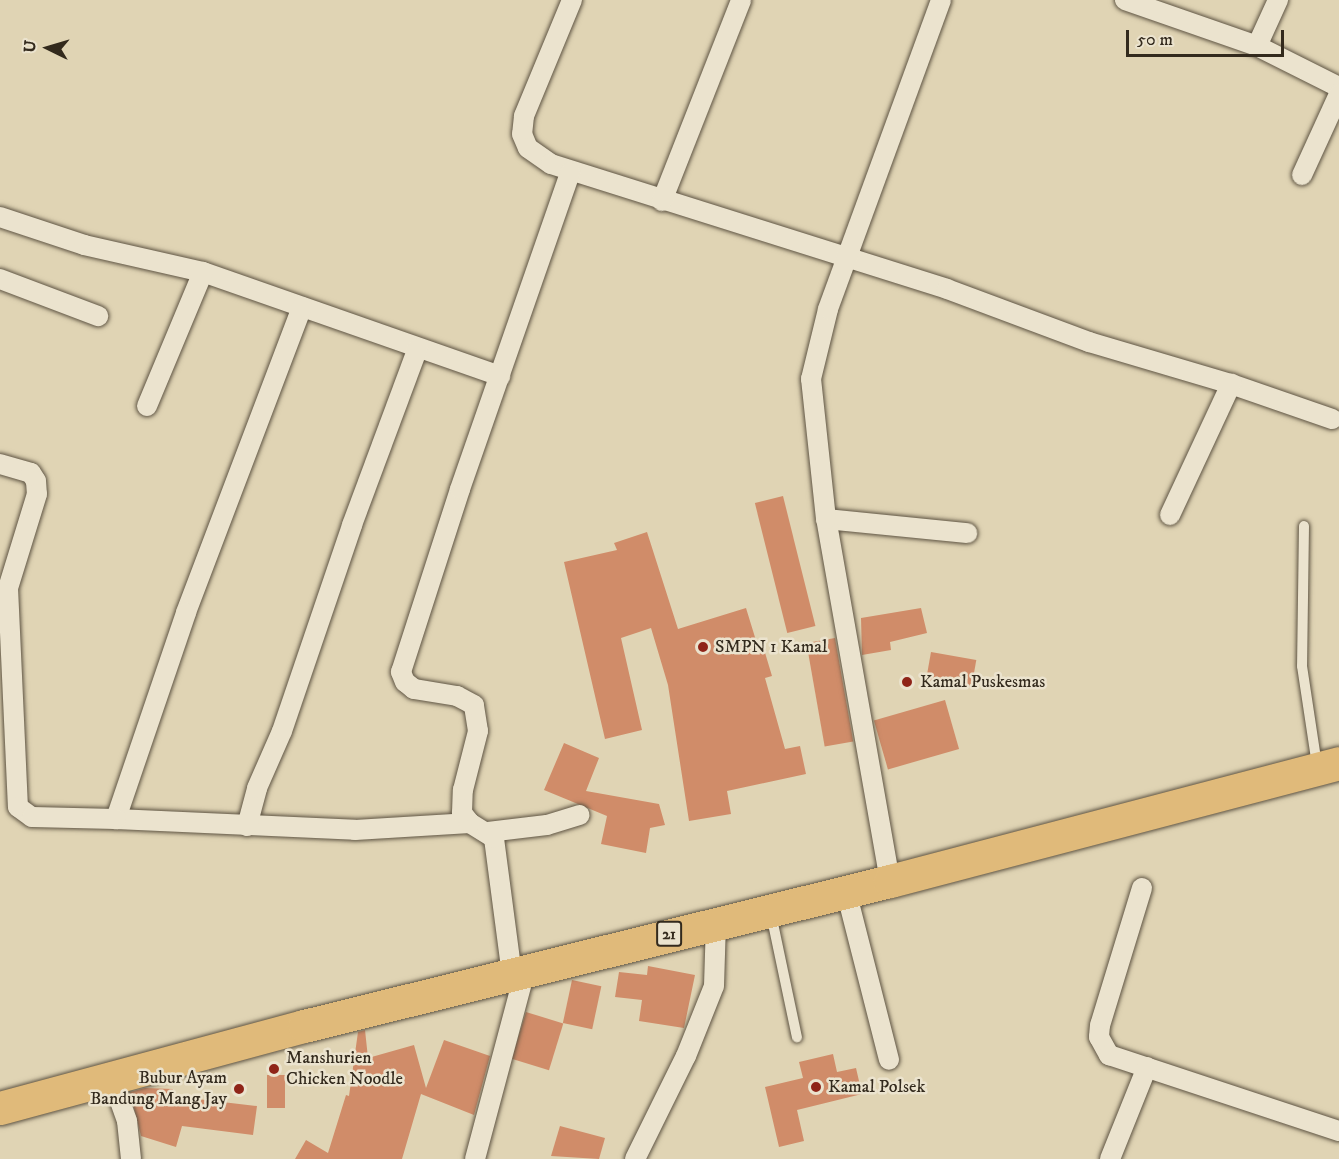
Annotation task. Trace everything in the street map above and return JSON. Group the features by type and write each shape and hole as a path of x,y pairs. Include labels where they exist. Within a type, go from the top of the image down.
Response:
{"highway":[{"name":"21","path":"0,1108 111,1076 716,921 890,881 1328,766"}],"street":[{"path":"572,0 524,116 522,134 528,148 570,173 947,289 1089,342 1230,384 1332,419"},
{"path":"662,201 741,0"},
{"path":"890,881 826,519 811,379 828,309 941,0"},
{"path":"1257,46 1278,0"},
{"path":"1136,2 1257,46 1339,87"},
{"path":"1302,175 1339,94"},
{"path":"475,1159 519,973 494,838 488,832 470,823 462,813 463,790 478,731 474,705 457,696 414,689 405,682 401,672 570,173"},
{"path":"0,217 84,245 203,272 500,376"},
{"path":"147,406 203,272"},
{"path":"0,279 99,316"},
{"path":"116,819 186,613 302,307"},
{"path":"247,826 257,788 282,731 352,525 418,348"},
{"path":"1170,516 1230,384"},
{"path":"0,464 31,473 36,481 37,494 8,588 18,807 32,817 356,830 470,823"},
{"path":"826,519 967,533"},
{"path":"488,832 547,825 579,815"},
{"path":"1142,888 1099,1037 1109,1054 1339,1131"},
{"path":"846,891 889,1060"},
{"path":"635,1159 686,1056 714,986 716,921"},
{"path":"1110,1159 1147,1067"},
{"path":"111,1076 127,1121 131,1159"}],"lane":[{"path":"1304,526 1302,666 1328,766"},
{"path":"770,909 797,1037"}],"building":[{"path":"783,496 815,626 787,633 755,503"},
{"path":"647,532 678,629 746,608 758,647 763,646 772,676 765,678 785,749 800,746 806,774 727,791 731,814 689,821 668,685 651,628 621,638 642,730 605,739 564,562 617,550 614,543"},
{"path":"921,608 927,633 890,642 891,650 862,655 861,618"},
{"path":"835,638 853,741 825,746 806,643"},
{"path":"931,652 976,660 971,688 926,680"},
{"path":"945,700 959,749 888,769 874,720"},
{"path":"564,743 599,758 586,791 659,804 665,825 650,828 646,853 601,844 607,816 544,790"},
{"path":"648,966 695,975 684,1028 639,1021 642,1000 615,997 619,972 647,975"},
{"path":"572,980 601,986 592,1029 563,1023"},
{"path":"526,1012 563,1023 549,1070 512,1059"},
{"path":"365,1030 368,1058 414,1045 426,1088 444,1040 490,1056 474,1115 421,1094 402,1159 295,1159 306,1140 328,1153 346,1095 349,1096 358,1032"},
{"path":"833,1054 837,1072 856,1068 862,1094 797,1110 804,1141 779,1147 765,1087 803,1078 799,1062"},
{"path":"267,1075 285,1075 285,1108 267,1108"},
{"path":"145,1088 173,1089 172,1096 257,1106 253,1135 182,1126 176,1147 141,1136 130,1092"},
{"path":"560,1126 605,1138 599,1159 551,1156"}],"place":[{"name":"SMPN 1 Kamal","path":"703,647"},
{"name":"Kamal Puskesmas","path":"907,682"},
{"name":"Manshurien Chicken Noodle","path":"274,1069"},
{"name":"Kamal Polsek","path":"816,1087"},
{"name":"Bubur Ayam Bandung Mang Jay","path":"239,1089"}]}
